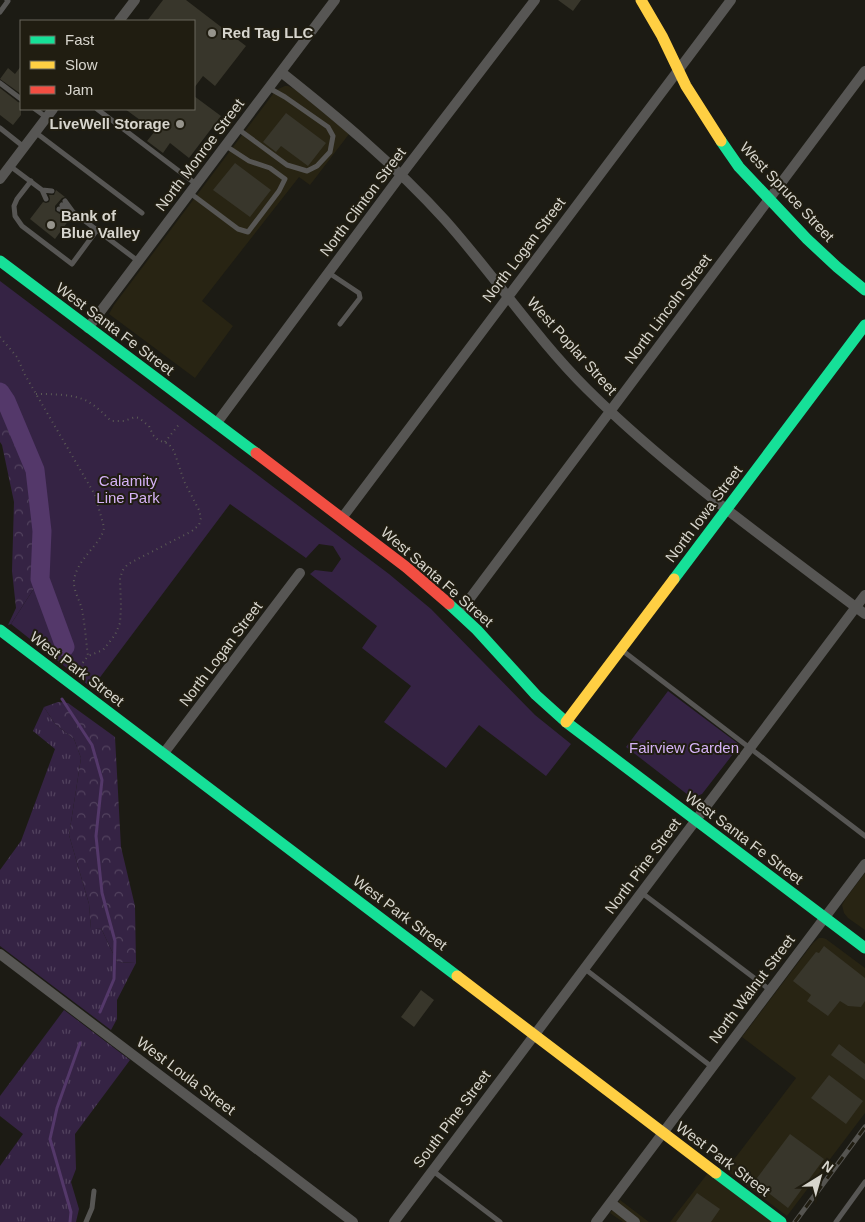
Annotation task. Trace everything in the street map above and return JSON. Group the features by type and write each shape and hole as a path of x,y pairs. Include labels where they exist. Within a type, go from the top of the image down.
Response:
{"street":[{"path":"121,20 135,0"},
{"name":"North Monroe Street","path":"88,328 335,0"},
{"name":"North Clinton Street","path":"216,424 401,175 535,0"},
{"name":"West Spruce Street","path":"641,0 662,36 690,92 714,132 739,167 807,239 836,267 865,290"},
{"name":"North Logan Street","path":"342,518 730,0"},
{"name":"North Lincoln Street","path":"459,612 865,71"},
{"name":"West Poplar Street","path":"282,72 337,117 401,175 444,219 563,363 586,388 685,477 865,614"},
{"path":"0,179 52,110"},
{"name":"West Santa Fe Street","path":"0,261 406,567 459,612 536,695 566,722 865,948"},
{"name":"North Iowa Street","path":"566,722 865,325"},
{"name":"North Logan Street","path":"164,753 300,572"},
{"name":"North Pine Street","path":"535,1035 865,595"},
{"name":"West Park Street","path":"1,633 164,753 781,1222"},
{"name":"North Walnut Street","path":"596,1222 865,864"},
{"name":"West Loula Street","path":"0,954 354,1222"},
{"name":"South Pine Street","path":"394,1222 535,1035"},
{"path":"611,1203 635,1222"}],"lane":[{"path":"0,12 7,0"},
{"path":"0,83 20,98"},
{"path":"238,129 287,165 307,171 317,166 330,152 333,136 328,127 269,88"},
{"path":"36,110 47,118"},
{"path":"98,110 194,188 238,229 248,232 279,191 285,179 270,168 249,161 226,146"},
{"path":"328,127 337,117"},
{"path":"0,128 24,147"},
{"path":"35,132 142,213"},
{"path":"10,166 49,195 42,190"},
{"path":"31,181 17,199 14,206 15,216 22,226 72,264 97,230"},
{"path":"72,212 62,205 138,261"},
{"path":"329,273 359,293 360,298 340,324"},
{"path":"621,649 865,836"},
{"path":"642,892 770,990"},
{"path":"584,968 712,1067"},
{"path":"433,1171 500,1222"},
{"path":"836,1222 865,1182"},
{"path":"86,1222 92,1208 94,1191"}],"path":[{"path":"0,337 17,357 36,394 95,495 104,527 102,536 86,554 74,580 75,591 82,608 88,656"},
{"path":"36,394 58,395 85,400 98,408 111,421 139,418 149,426 153,435 158,440 169,444 174,451 184,481 199,510 201,518 199,525 192,531 128,564 123,570 120,578 120,623 115,635 103,650 88,656 74,675"},
{"path":"165,442 180,423"}],"shaded area":[{"path":"285,86 296,90 349,134 310,185 299,177 202,301 233,326 195,378 109,314 276,90"},
{"path":"865,873 865,930 848,918 844,913 842,905"},
{"path":"819,938 826,939 865,968 865,1113 787,1216 726,1170 796,1078 742,1037 813,943"},
{"path":"708,1173 773,1222 670,1222"},
{"path":"620,1200 649,1222 623,1222 610,1213"}],"green space":[{"name":"Calamity Line Park","path":"0,281 389,574 431,609 535,715 571,744 546,776 479,725 446,768 384,722 411,686 362,648 377,626 310,574 315,570 332,572 341,559 333,546 319,544 306,558 230,504 92,688 11,624 40,579 42,531 35,470 6,401 0,392"},
{"path":"0,392 6,401 35,470 42,531 40,579 11,624 8,625 16,608 12,571 14,502 0,442"},
{"name":"Fairview Garden","path":"668,691 740,745 702,794 692,798 626,747"},
{"path":"58,702 68,703 115,737 121,847 135,906 136,963 117,962 101,928 91,930 89,904 69,835 81,758 74,739 55,724 44,707"},
{"path":"44,707 55,724 74,739 81,758 69,835 89,904 91,929 101,928 117,962 136,963 117,1000 117,1019 111,1030 0,946 0,870 21,841 55,749 33,731"},
{"path":"64,1010 130,1060 75,1134 76,1169 71,1182 79,1209 76,1222 0,1222 0,1166 23,1134 0,1116 0,1096"}],"building":[{"name":"Red Tag LLC","path":"163,0 186,0 246,46 215,86 203,76 195,87 195,20 148,20"},
{"path":"558,0 581,0 573,11"},
{"path":"20,67 20,93 0,79 8,68 15,74"},
{"path":"0,88 20,103 21,115 13,125 0,115"},
{"name":"LiveWell Storage","path":"195,97 221,116 189,158 170,143 163,153 147,141 155,131 126,110 195,110"},
{"path":"286,113 326,143 308,166 281,146 276,152 263,142"},
{"path":"235,163 271,190 250,217 213,190"},
{"name":"Bank of Blue Valley","path":"56,190 65,197 55,206 55,211 69,220 55,239 30,219 43,202 49,202 49,195 54,195"},
{"path":"824,946 865,978 865,1001 861,1007 848,1006 840,1001 828,1016 807,1001 811,995 793,981 816,952 819,953"},
{"path":"421,990 434,1000 414,1027 401,1017"},
{"path":"839,1044 865,1064 865,1080 831,1055"},
{"path":"829,1075 863,1101 846,1124 811,1098"},
{"path":"790,1134 824,1159 788,1208 754,1182"},
{"path":"697,1193 720,1209 711,1222 676,1222"}],"waterway":[{"path":"0,392 6,401 35,470 42,531 40,579 65,647"},
{"path":"62,699 92,745 102,780 96,836 102,893 115,941 114,979 100,1012"},
{"path":"70,1222 71,1212 50,1139 57,1108 80,1043"}],"railway":[{"path":"795,1222 865,1127"}],"traffic: fast":[{"path":"721,141 739,167 807,239 865,290"},
{"path":"0,261 256,453"},
{"path":"674,579 865,325"},
{"path":"449,604 477,630 536,695 566,722 865,948"},
{"path":"0,630 457,976"},
{"path":"716,1173 781,1222"}],"traffic: slow":[{"path":"641,0 662,36 686,86 721,141"},
{"path":"566,722 674,579"},
{"path":"457,976 716,1173"}],"traffic: jam":[{"path":"256,453 406,567 449,604"}],"place":[{"name":"Red Tag LLC","path":"212,33"},
{"name":"LiveWell Storage","path":"180,124"},
{"name":"Bank of Blue Valley","path":"51,225"}]}
